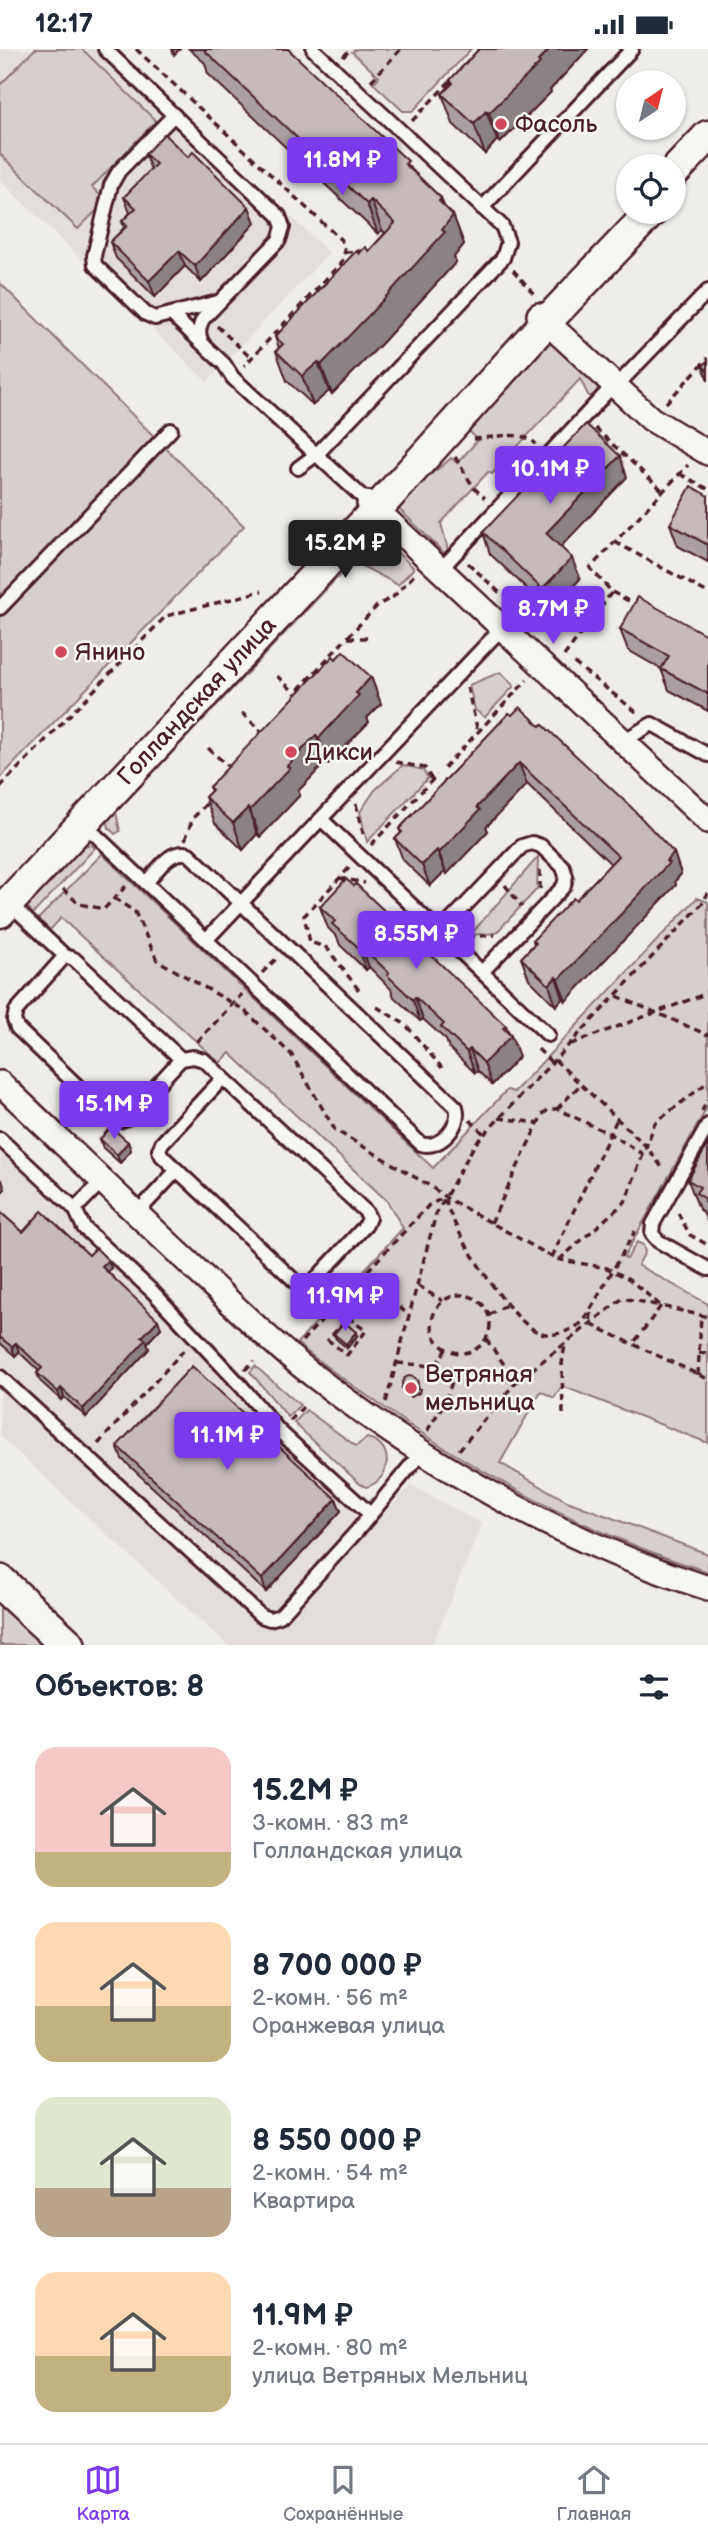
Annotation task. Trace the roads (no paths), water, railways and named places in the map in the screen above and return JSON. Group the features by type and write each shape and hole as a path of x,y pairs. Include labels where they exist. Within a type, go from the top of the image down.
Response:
{"main road":[{"path":"0,1582 68,1645"}],"street":[{"path":"686,159 708,136"},
{"path":"686,175 708,152"},
{"name":"Голландская улица","path":"3,904 372,506 626,224"},
{"name":"Голландская улица","path":"543,313 638,224"},
{"path":"543,313 614,386 651,419 708,453"},
{"path":"372,506 430,570 502,628 708,821"},
{"path":"0,1083 288,1355 368,1416 422,1445 517,1508 594,1546 708,1588"}],"lane":[{"path":"105,49 279,216 284,227 279,240 206,316 199,327 203,344"},
{"path":"298,468 317,454 503,258 508,242 502,226 313,49"},
{"path":"482,208 632,49"},
{"path":"174,115 119,171 111,185 94,256 95,265 146,314 155,318 220,301"},
{"path":"430,570 457,552 583,417 708,291"},
{"path":"172,315 223,364 233,378 372,506"},
{"path":"0,608 171,430"},
{"path":"206,940 502,628"},
{"path":"623,741 652,724 708,755"},
{"path":"321,819 548,1035"},
{"path":"79,820 141,879 206,940 252,984 421,1143 429,1146 438,1143 456,1124 459,1115 456,1107 189,854 181,852 172,855 141,879"},
{"path":"444,935 522,846 532,843 541,846 563,867 566,876 564,886 482,972"},
{"path":"3,904 65,956 74,959 181,1059"},
{"path":"65,956 16,1011 13,1020 16,1028 113,1120 127,1118 181,1059 193,1057 204,1060 366,1212 369,1218 366,1225 312,1283 305,1286 299,1284 162,1156 159,1150 162,1143 223,1078"},
{"path":"708,1125 653,1224 652,1234 658,1241 708,1269"},
{"path":"0,1139 75,1209 84,1229 153,1292 242,1387 279,1431 370,1514"},
{"path":"136,1214 177,1170"},
{"path":"75,1209 102,1181"},
{"path":"0,1377 261,1616 270,1619 279,1616 407,1474 422,1445"}],"place":[{"name":"Фасоль","path":"501,124"},
{"name":"Янино","path":"61,652"},
{"name":"Дикси","path":"291,752"},
{"name":"Ветряная мельница","path":"411,1388"}]}
